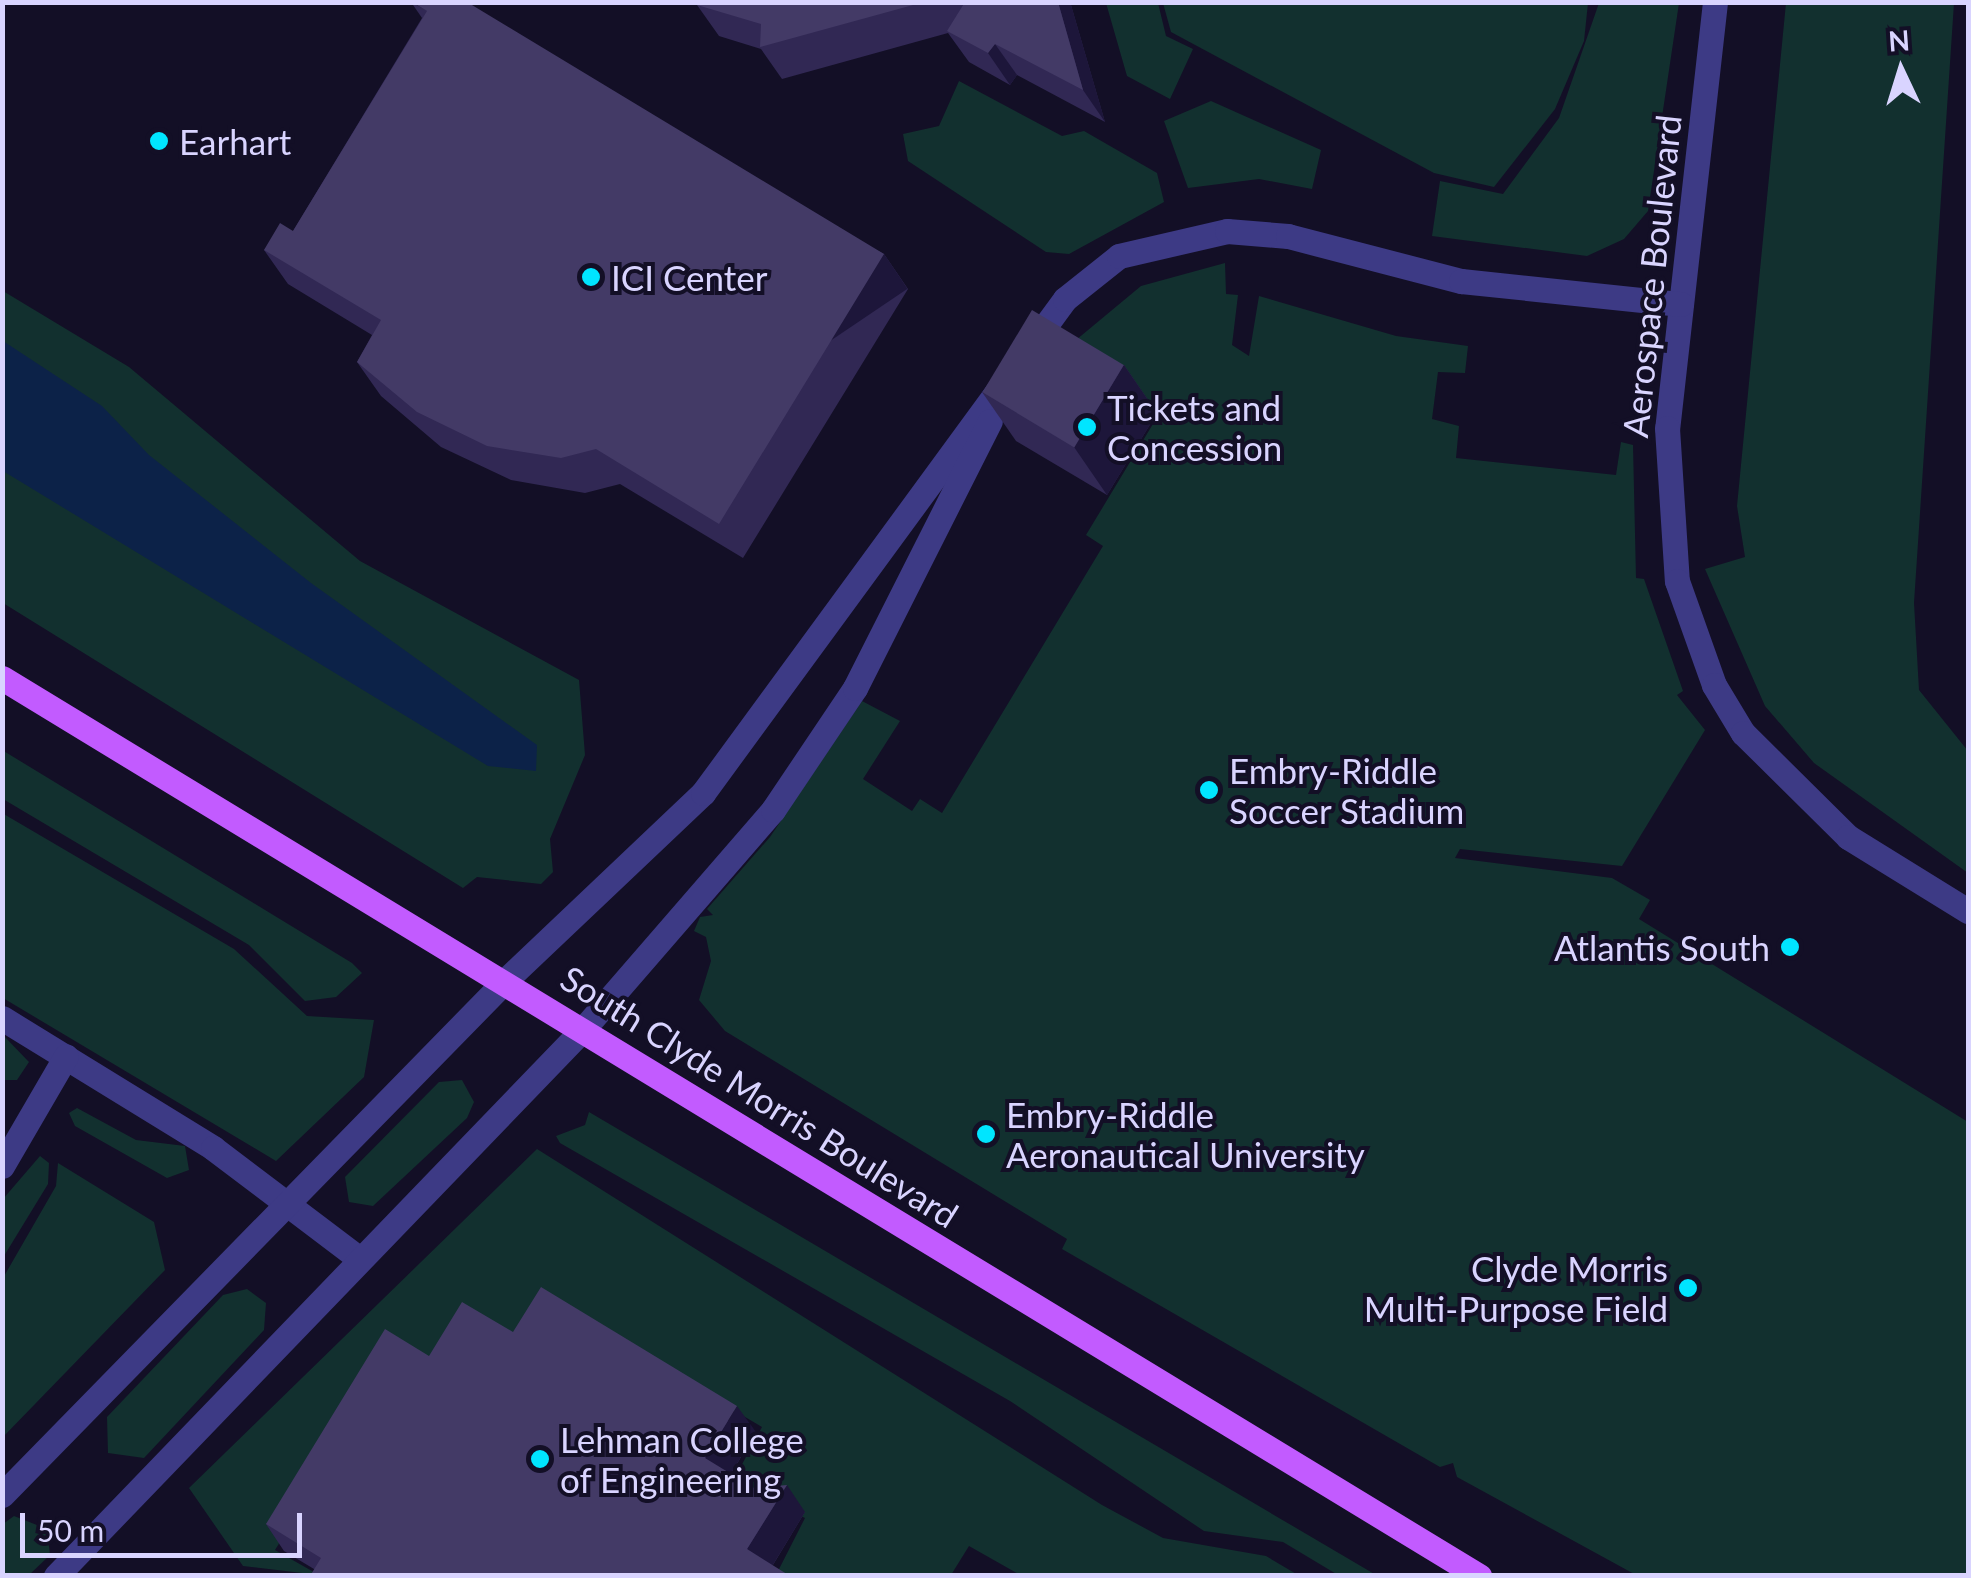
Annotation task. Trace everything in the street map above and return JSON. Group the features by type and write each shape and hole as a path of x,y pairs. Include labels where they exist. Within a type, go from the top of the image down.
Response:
{"main road":[{"name":"South Clyde Morris Boulevard","path":"2,678 508,978 1479,1576"}],"street":[{"name":"Aerospace Boulevard","path":"1714,2 1667,428 1677,580 1714,685 1798,794 1848,837 1968,911"},
{"path":"2,1495 508,978 703,793 1065,299 1119,256 1227,231 1288,236 1462,281 1681,304"},
{"path":"56,1576 585,1027 732,861 823,737 1020,360"},
{"path":"2,1018 290,1204 360,1259"},
{"path":"2,1166 66,1056"}],"green space":[{"path":"1163,2 1588,3 1584,41 1555,109 1494,187 1434,173 1171,32"},
{"path":"1106,3 1158,3 1166,36 1193,49 1170,99 1127,76"},
{"path":"1599,3 1679,3 1648,211 1624,239 1587,256 1432,236 1440,181 1503,194 1559,118"},
{"path":"1786,3 1954,3 1914,603 1919,690 1968,751 1968,873 1814,763 1765,706 1705,569 1745,557 1737,506"},
{"path":"959,81 1062,136 1084,131 1157,173 1164,202 1069,254 1046,252 908,161 903,134 939,126"},
{"path":"1211,101 1321,150 1312,189 1259,179 1188,188 1164,121"},
{"path":"1225,263 1226,294 1238,295 1232,345 1249,356 1259,296 1396,336 1468,346 1465,373 1438,372 1432,419 1459,426 1456,458 1616,475 1621,442 1633,445 1636,578 1644,579 1683,691 1677,695 1705,730 1622,866 1460,849 1455,858 1612,878 1650,900 1639,919 1968,1122 1968,1575 1636,1575 1457,1477 1453,1463 1440,1467 1062,1249 1067,1239 725,1031 699,1000 711,961 706,937 694,931 700,917 713,915 707,909 770,837 862,701 900,721 863,779 912,811 920,799 942,813 1103,546 1086,535 1162,409 1070,345 1141,286"},
{"path":"3,291 129,367 360,561 579,680 585,755 550,839 553,872 541,884 477,877 463,888 3,603"},
{"path":"2,750 352,963 362,973 336,997 305,1001 249,945 3,799"},
{"path":"2,813 234,949 307,1016 374,1020 364,1077 276,1161 3,998"},
{"path":"2,1034 29,1062 17,1080 3,1080"},
{"path":"462,1080 474,1102 467,1118 373,1206 349,1202 345,1177 439,1082"},
{"path":"77,1108 136,1140 185,1146 189,1170 167,1178 75,1126 69,1113"},
{"path":"589,1112 1376,1575 1338,1575 1283,1542 1204,1531 1010,1401 560,1143 556,1136 585,1125"},
{"path":"537,1149 1102,1505 1163,1538 1266,1556 1298,1575 1020,1575 969,1546 951,1575 776,1575 805,1518 732,1483 762,1427 559,1307 445,1378 398,1352 275,1550 319,1575 243,1566 189,1488"},
{"path":"40,1156 49,1163 48,1184 4,1256 3,1199"},
{"path":"58,1163 154,1222 165,1270 3,1437 3,1278 56,1186"},
{"path":"247,1289 266,1303 264,1330 144,1458 108,1453 107,1417 223,1295"},
{"path":"14,1516 47,1529 50,1555 29,1575 3,1575 3,1524"}],"water":[{"path":"3,341 102,406 149,455 311,583 537,745 536,771 488,766 3,471"}],"building":[{"name":"ICI Center","path":"412,2 467,2 884,254 719,524 596,449 561,458 487,446 417,412 357,362 381,320 264,250 280,223 293,231 427,11"},
{"path":"697,2 924,2 760,47 761,24"},
{"path":"965,2 1058,2 1083,90 995,44 988,53 947,31"},
{"path":"1032,310 1124,365 1074,447 983,392"},
{"name":"Lehman College of Engineering","path":"541,1287 737,1406 705,1458 754,1488 787,1485 747,1549 790,1576 310,1576 321,1558 266,1524 385,1329 429,1356 462,1302 513,1332"}],"place":[{"name":"Earhart","path":"159,141"},
{"name":"ICI Center","path":"591,277"},
{"name":"Tickets and Concession","path":"1087,427"},
{"name":"Embry-Riddle Soccer Stadium","path":"1209,790"},
{"name":"Atlantis South","path":"1790,947"},
{"name":"Embry-Riddle Aeronautical University","path":"986,1134"},
{"name":"Clyde Morris Multi-Purpose Field","path":"1688,1288"},
{"name":"Lehman College of Engineering","path":"540,1459"}]}
